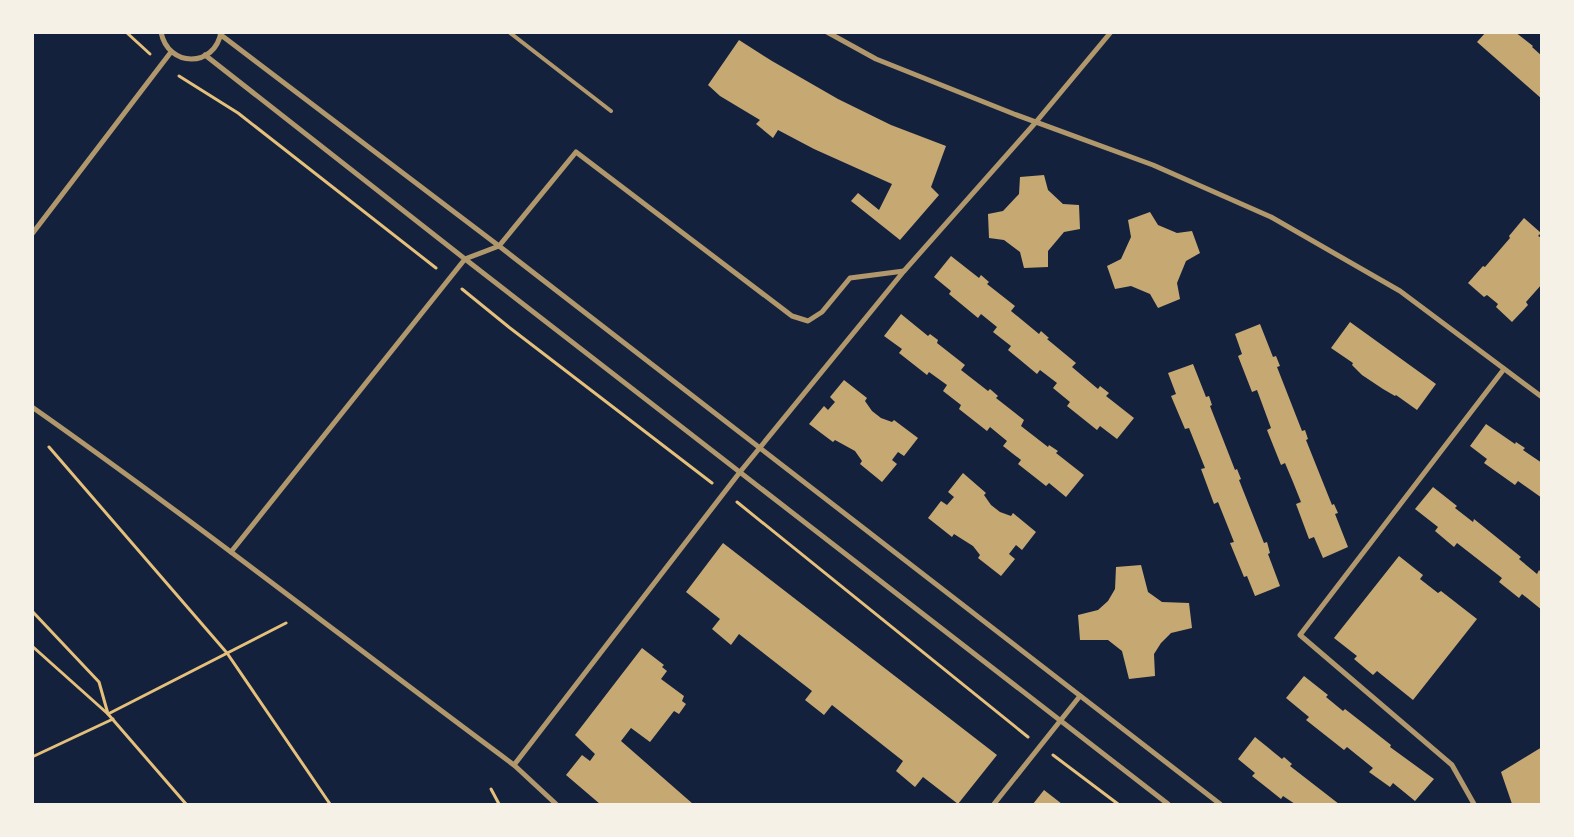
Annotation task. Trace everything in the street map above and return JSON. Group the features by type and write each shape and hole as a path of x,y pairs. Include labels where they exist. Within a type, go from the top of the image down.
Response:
{"street":[{"path":"161,32 166,47 171,52 191,60 212,52 219,42 221,34 499,246 1220,804"},
{"path":"827,32 876,59 1036,122 1153,165 1271,217 1400,291 1542,397"},
{"path":"514,765 740,472 904,271 1036,122 1111,32"},
{"path":"32,234 171,52"},
{"path":"206,55 465,259 1168,804"},
{"path":"231,552 465,259 499,246 576,152 792,316 808,321 822,312 850,278 904,271"},
{"path":"1474,804 1452,765 1300,635 1504,369"},
{"path":"32,407 91,448 514,765 556,804"},
{"path":"994,804 1080,696"}],"lane":[{"path":"509,32 611,111"}],"path":[{"path":"126,32 162,65 238,113 510,328 724,492 1020,731 1118,804"},
{"path":"49,447 227,652 330,804"},
{"path":"32,611 99,682 108,714"},
{"path":"108,714 286,623"},
{"path":"32,646 108,714 186,804"},
{"path":"32,757 112,719"},
{"path":"491,788 499,804"}],"building":[{"path":"1486,32 1515,32 1542,56 1542,99 1477,42"},
{"path":"739,40 838,99 891,125 946,146 931,187 939,195 900,240 851,201 858,193 879,210 892,184 814,149 778,130 773,138 756,124 760,120 720,96 708,85"},
{"path":"1044,175 1048,190 1063,204 1079,205 1080,229 1064,232 1048,251 1048,267 1024,268 1020,252 1004,240 989,238 988,214 1003,211 1019,194 1020,177"},
{"path":"1150,212 1158,225 1177,233 1192,231 1200,253 1186,261 1177,283 1180,299 1158,308 1150,294 1131,286 1115,289 1107,266 1121,259 1131,237 1128,220"},
{"path":"1524,218 1541,233 1538,236 1542,238 1542,284 1526,302 1528,305 1512,322 1496,307 1498,304 1487,295 1484,297 1468,283 1483,266 1485,267 1510,238 1509,236"},
{"path":"951,256 979,278 981,275 989,282 987,284 1015,306 1011,311 1039,334 1041,331 1049,338 1047,339 1076,363 1072,367 1098,389 1100,386 1109,393 1106,396 1134,418 1117,439 1100,426 1097,430 1067,406 1070,402 1053,388 1057,383 1040,370 1037,374 1008,350 1011,346 993,332 997,327 981,314 978,318 949,294 951,291 934,277"},
{"path":"901,314 928,336 930,334 938,340 937,343 965,365 961,370 988,391 990,389 998,396 996,398 1024,420 1021,426 1048,447 1049,445 1058,451 1056,453 1084,475 1066,497 1049,483 1046,486 1018,464 1021,460 1003,446 1007,441 990,427 987,431 959,409 961,405 943,391 947,385 929,372 927,375 899,353 902,349 884,336"},
{"path":"1350,322 1436,384 1417,410 1362,375 1352,365 1353,363 1331,348"},
{"path":"1260,324 1273,357 1276,356 1280,366 1277,367 1302,431 1305,430 1308,439 1306,440 1332,505 1334,504 1338,513 1335,514 1348,547 1323,558 1314,537 1309,539 1296,504 1301,502 1285,463 1281,465 1267,430 1271,428 1257,390 1252,392 1238,356 1242,354 1235,334"},
{"path":"1193,364 1206,397 1209,396 1212,405 1210,406 1235,470 1237,469 1241,479 1239,480 1264,543 1267,542 1270,553 1268,554 1280,586 1255,596 1247,576 1244,577 1230,543 1234,542 1218,502 1214,504 1201,469 1205,468 1189,428 1185,429 1171,396 1176,394 1168,373"},
{"path":"844,380 867,398 865,401 872,411 881,418 892,422 894,420 918,438 904,456 898,452 892,460 897,464 882,482 860,464 862,461 855,451 835,440 833,442 809,424 824,406 828,410 835,402 830,397"},
{"path":"1486,424 1515,444 1516,442 1525,448 1523,450 1542,463 1542,498 1518,481 1515,485 1484,463 1487,459 1470,446"},
{"path":"963,473 986,493 984,495 991,505 1000,512 1011,516 1013,513 1036,532 1022,550 1016,545 1009,554 1015,559 1001,576 978,558 980,555 973,546 954,534 952,537 928,518 941,501 947,505 954,497 948,492"},
{"path":"1433,487 1457,506 1455,508 1473,522 1474,519 1521,557 1519,559 1537,574 1539,570 1542,573 1542,610 1522,594 1519,598 1499,582 1502,578 1457,543 1454,547 1435,531 1438,527 1415,509"},
{"path":"723,543 997,755 958,804 923,777 915,787 896,771 903,761 832,705 824,715 805,700 812,691 739,634 731,645 712,629 720,619 686,592"},
{"path":"1399,556 1423,575 1420,579 1438,593 1441,591 1477,619 1413,700 1377,671 1373,675 1354,659 1357,656 1334,638"},
{"path":"1141,565 1148,592 1162,602 1189,603 1192,628 1171,633 1161,643 1154,654 1155,676 1129,679 1122,651 1108,640 1080,640 1078,615 1098,610 1108,601 1115,589 1116,567"},
{"path":"642,648 664,665 662,667 667,671 661,679 684,696 682,701 686,704 679,714 674,711 650,742 631,728 621,741 693,804 600,804 566,775 582,755 590,761 595,754 575,735"},
{"path":"1304,676 1328,695 1326,697 1343,711 1345,709 1391,745 1390,747 1434,779 1415,801 1393,783 1390,787 1369,772 1373,768 1347,747 1344,750 1306,720 1309,717 1286,698"},
{"path":"1255,737 1282,759 1284,757 1292,764 1290,766 1339,804 1295,804 1283,796 1281,799 1252,776 1255,773 1238,759"},
{"path":"1542,747 1542,804 1512,804 1501,772"},
{"path":"1044,790 1062,804 1033,804"}]}
